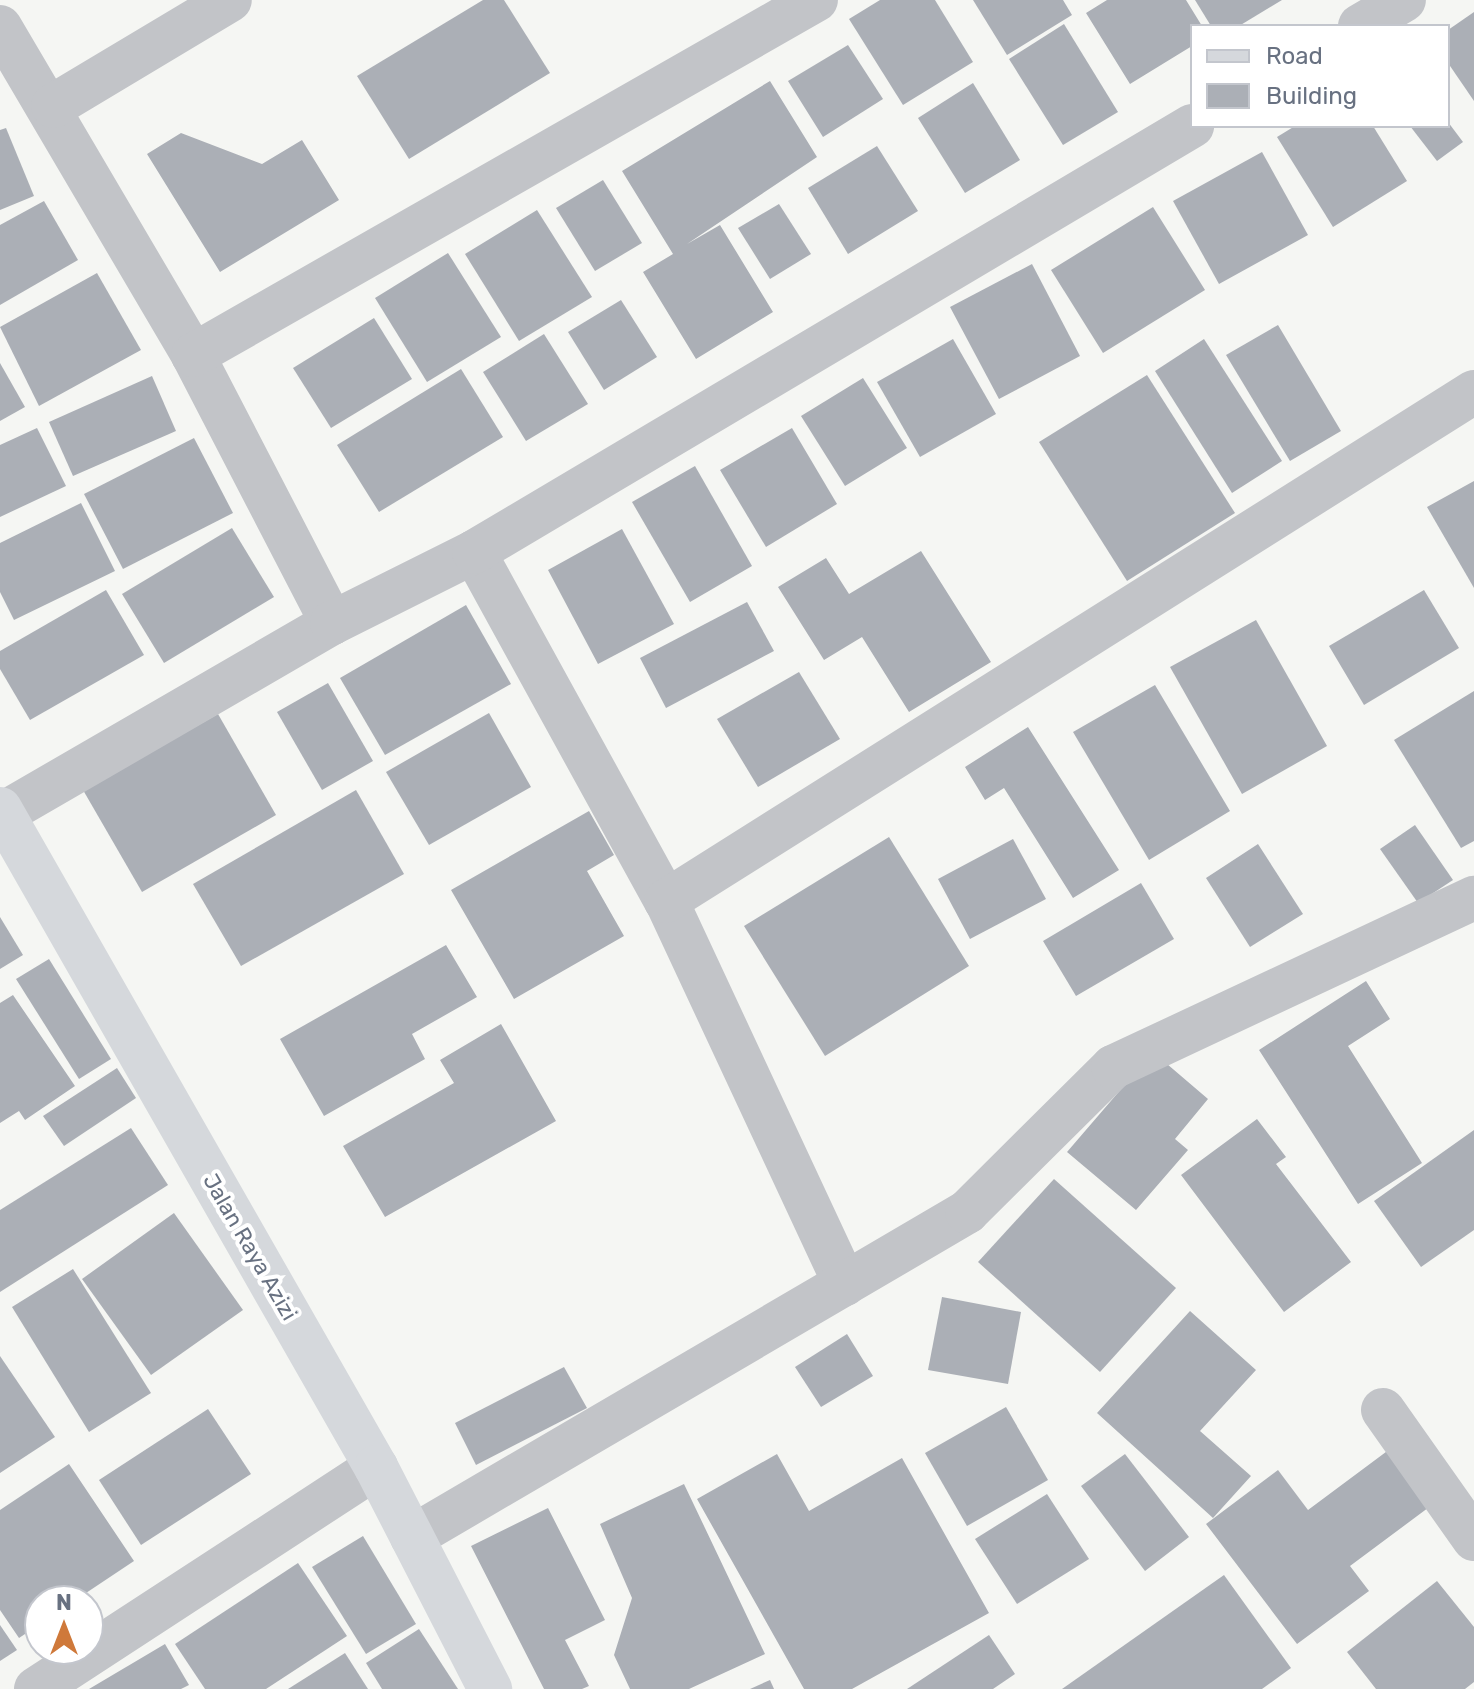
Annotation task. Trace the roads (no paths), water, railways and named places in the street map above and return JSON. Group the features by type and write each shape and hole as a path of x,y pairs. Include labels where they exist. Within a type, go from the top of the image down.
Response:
{"street":[{"path":"53,106 230,0"},
{"path":"193,355 816,0"},
{"path":"1363,24 1404,0"},
{"path":"0,27 53,106 193,355 332,623"},
{"path":"1,812 332,623 474,552 1190,127"},
{"path":"666,901 1474,392"},
{"path":"474,552 666,901 845,1284"},
{"name":"Jalan Raya Azizi","path":"1,812 376,1467 490,1689"},
{"path":"412,1537 967,1212 1113,1067 1474,898"},
{"path":"1383,1410 1474,1539"},
{"path":"36,1689 376,1467"}]}
